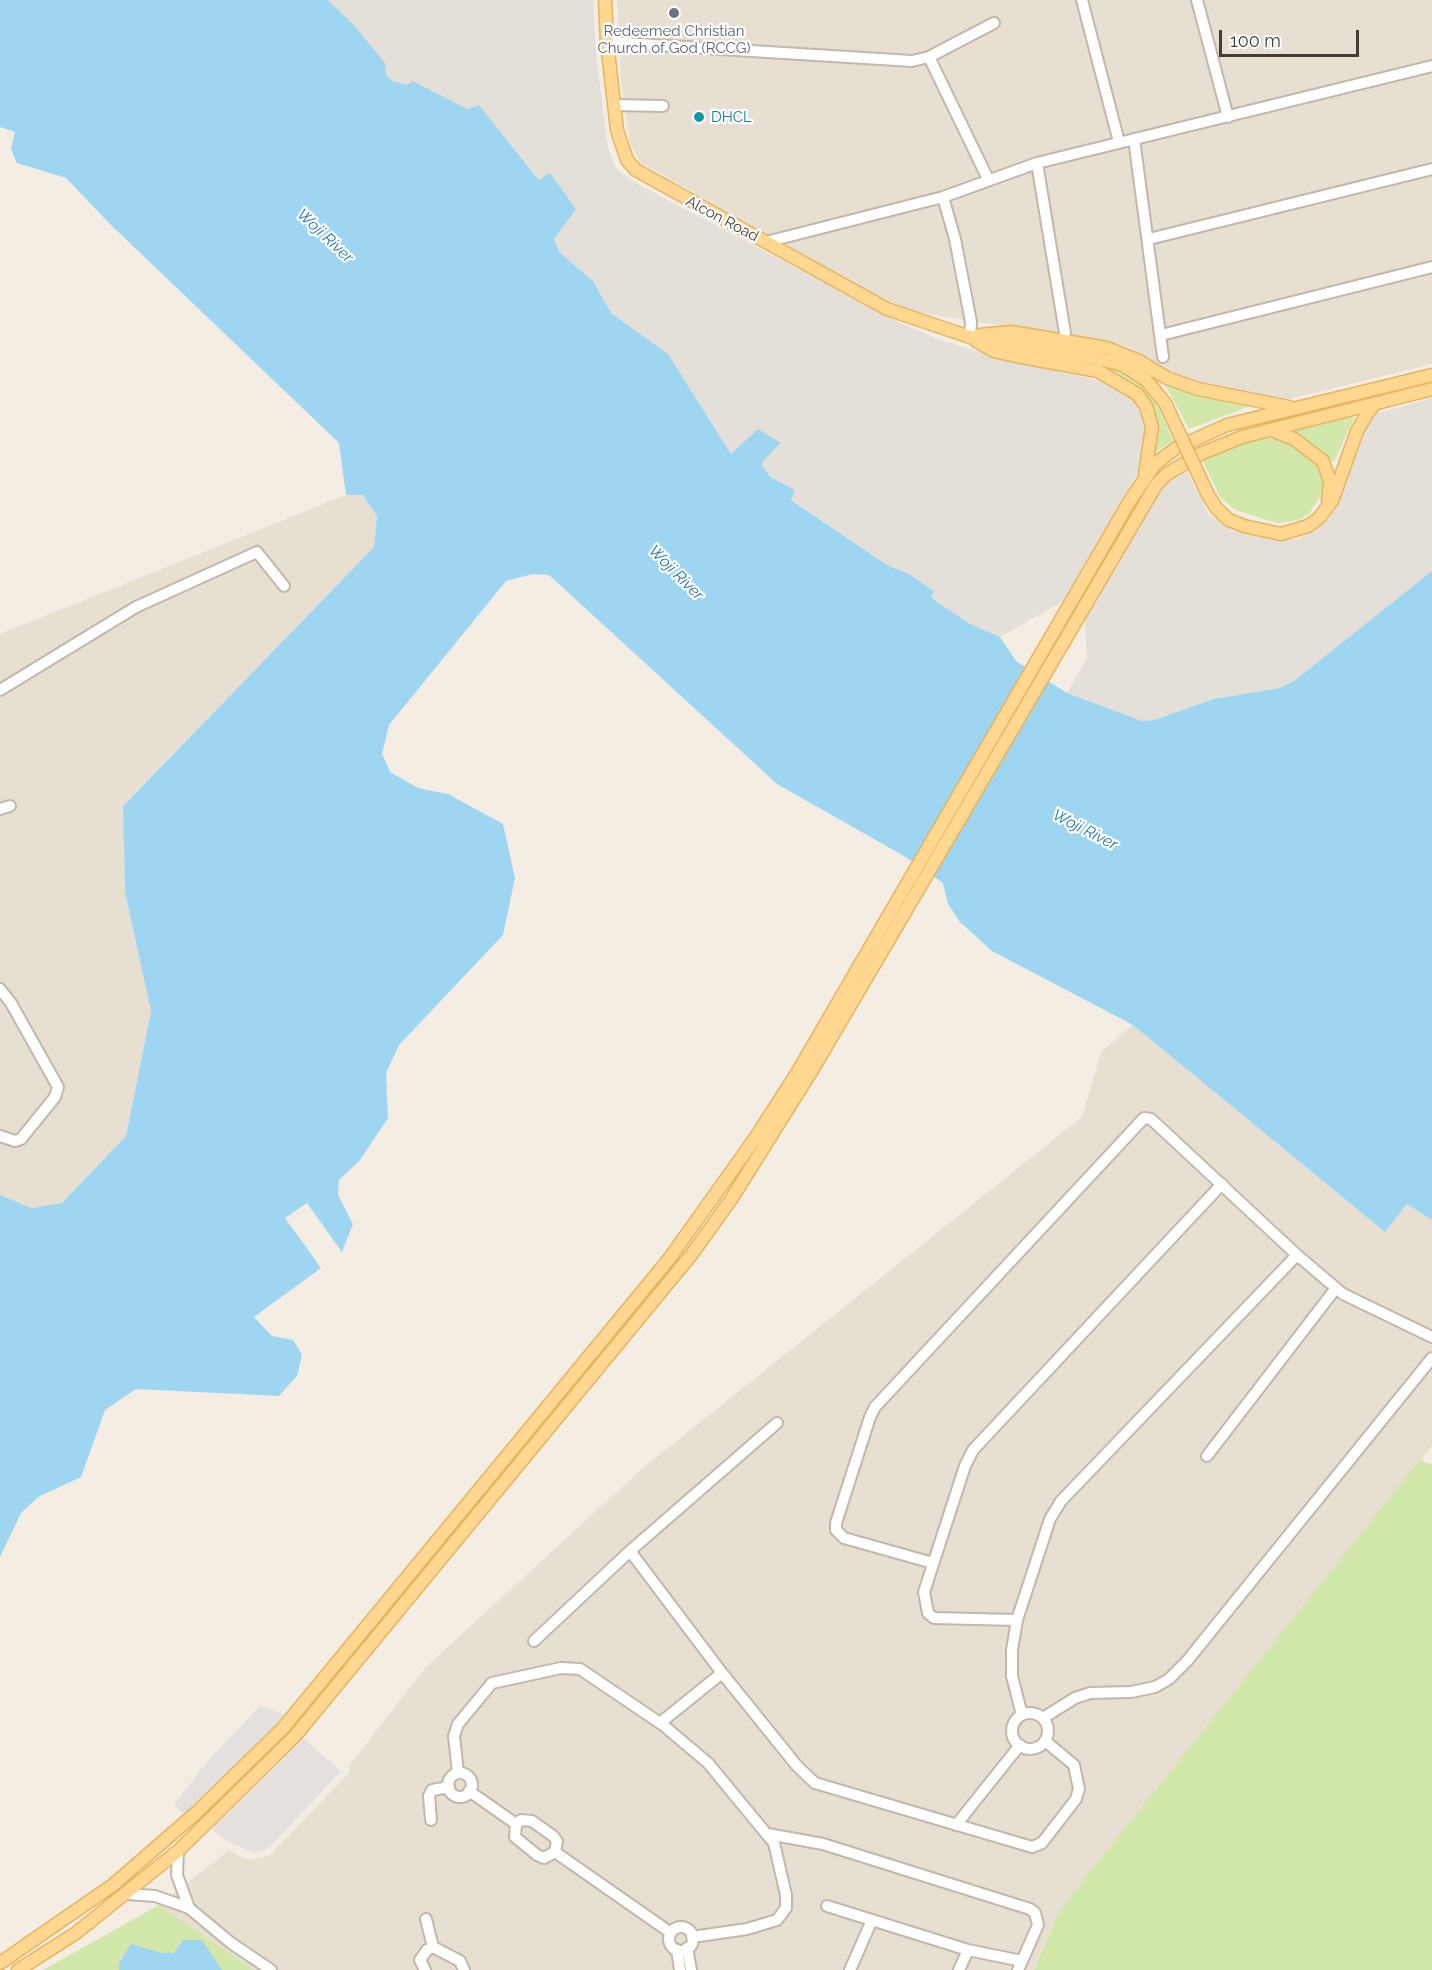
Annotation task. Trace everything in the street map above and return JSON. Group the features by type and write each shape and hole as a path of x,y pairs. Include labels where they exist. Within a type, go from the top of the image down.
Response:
{"main road":[{"name":"Alcon Road","path":"605,0 614,105 622,147 627,160 636,170 887,309 970,337"},
{"path":"970,337 1011,332 1107,348 1137,360 1167,378 1198,389 1300,408"},
{"path":"970,337 1091,357 1123,365 1146,380 1165,403 1208,495 1217,509 1229,520 1281,534 1308,526 1325,511 1337,491 1357,431 1376,403"},
{"path":"18,1970 76,1933 178,1851 295,1736 640,1320 692,1254 780,1122 908,894 1076,605 1144,476 1152,441 1152,427 1146,406 1137,394 1098,371 994,351 970,337"},
{"path":"1144,476 1164,456 1203,434 1227,425 1432,375"},
{"path":"1076,605 1147,499 1167,474 1221,445 1270,430 1432,389"},
{"path":"1270,430 1294,439 1323,461 1330,482 1325,511"},
{"path":"0,1964 113,1885 189,1820 242,1770 320,1684 669,1259 756,1137 908,894"}],"street":[{"path":"1082,0 1119,142"},
{"path":"1197,0 1228,117"},
{"path":"607,42 917,61 994,23"},
{"path":"929,57 988,179"},
{"path":"766,242 943,197 1037,163 1432,66"},
{"path":"614,105 663,106"},
{"path":"1134,139 1163,357"},
{"path":"1037,163 1065,333"},
{"path":"1149,239 1432,170"},
{"path":"943,197 955,239 971,322 970,337"},
{"path":"1161,335 1432,267"},
{"path":"0,690 136,607 257,552 284,586"},
{"path":"0,989 11,1003 58,1087 55,1097 21,1139 15,1142 0,1136"},
{"path":"933,1563 844,1538 836,1530 839,1512 875,1407 1144,1118 1151,1119 1297,1255 1336,1288 1432,1337"},
{"path":"1017,1620 934,1618 928,1613 924,1592 965,1466 973,1450 1222,1184"},
{"path":"1022,1715 1012,1676 1012,1650 1017,1620 1050,1519 1061,1501 1297,1255"},
{"path":"1207,1456 1336,1288"},
{"path":"1043,1718 1082,1696 1104,1692 1131,1692 1155,1687 1169,1679 1195,1652 1432,1358"},
{"path":"534,1641 630,1551 777,1423"},
{"path":"630,1551 796,1766 815,1783 1032,1846 1042,1843 1076,1800 1078,1789 1074,1765 1045,1741"},
{"path":"458,1773 454,1736 458,1724 492,1683 561,1668 580,1669 660,1723 708,1762 774,1842 786,1895 783,1916 766,1924 692,1937 682,1949 680,1970"},
{"path":"660,1723 722,1673"},
{"path":"1032,1713 1043,1718 1048,1729 1045,1741 1036,1748 1020,1745 1012,1731 1016,1720 1022,1715 1032,1713"},
{"path":"956,1825 1020,1745"},
{"path":"449,1787 450,1778 458,1773"},
{"path":"458,1773 470,1779 469,1791"},
{"path":"449,1787 458,1796 469,1791"},
{"path":"432,1820 429,1796 432,1790 449,1787"},
{"path":"469,1791 516,1824"},
{"path":"516,1824 526,1820 539,1826 557,1841 555,1852"},
{"path":"516,1824 515,1837 537,1855 544,1858 555,1852"},
{"path":"768,1834 823,1844 1030,1909 1035,1913 1038,1925 1020,1966 827,1906"},
{"path":"178,1851 177,1875 189,1908"},
{"path":"555,1852 671,1933"},
{"path":"127,1894 155,1896 189,1908 231,1943 271,1970"},
{"path":"426,1919 433,1947 460,1961 464,1970"},
{"path":"850,1970 872,1920"},
{"path":"671,1933 681,1928 688,1930 692,1937"},
{"path":"671,1933 670,1943 682,1949 691,1970"},
{"path":"425,1970 420,1960 427,1950 433,1947"},
{"path":"958,1970 968,1950"}],"shaded area":[{"path":"328,0 593,0 596,54 608,148 616,168 630,180 900,323 941,340 1007,361 1102,381 1132,399 1141,411 1147,428 1141,467 1063,601 1000,637 970,624 930,598 934,591 909,574 887,565 791,499 795,490 771,476 762,466 763,461 781,444 731,454 668,354 611,313 593,281 560,253 554,239 551,174 540,180 479,105 467,109 413,81 407,85 393,81 386,75 384,63 353,24"},
{"path":"617,0 1432,0 1432,364 1289,399 1202,385 1172,375 1129,347 1114,343 907,309 872,293 640,162 630,144 621,82"},
{"path":"1432,398 1432,571 1294,682 1280,688 1214,699 1154,720 1142,721 1067,693 1087,658 1085,618 1162,486 1187,471 1209,515 1232,531 1274,540 1297,539 1316,530 1329,519 1339,498 1359,437 1372,415"},
{"path":"346,495 363,495 377,516 374,547 123,805 125,892 151,1011 126,1136 62,1203 32,1208 0,1195 0,634"},
{"path":"1133,1025 1385,1232 1407,1204 1432,1220 1432,1446 1088,1874 1058,1914 1034,1970 254,1970 159,1905 229,1850 247,1860 269,1856 350,1772 349,1766 426,1667 644,1467 1082,1117 1101,1052"},
{"path":"260,1706 286,1715 233,1771 185,1815 174,1805 206,1763"},
{"path":"304,1739 341,1771 270,1847 254,1853 227,1841 212,1829"}],"green space":[{"path":"1093,365 1116,369 1139,382 1156,402 1173,440 1156,452 1134,386 1115,374"},
{"path":"1163,381 1237,401 1248,407 1189,429"},
{"path":"1354,418 1334,462 1296,431"},
{"path":"1268,438 1285,441 1309,455 1320,468 1324,485 1321,495 1309,514 1298,520 1277,523 1235,510 1220,497 1202,460 1228,448"},
{"path":"1420,1460 1432,1465 1432,1970 1034,1970 1058,1914 1088,1874"},
{"path":"159,1905 254,1970 43,1970"}],"water":[{"name":"Woji River","path":"0,0 328,0 353,24 385,63 386,75 393,81 407,85 413,81 467,109 479,105 539,180 550,173 576,209 554,239 560,253 593,281 611,313 668,354 731,454 758,429 781,443 763,461 762,466 771,477 795,490 791,500 887,565 909,574 934,591 931,598 970,624 1000,637 1016,661 1067,693 1142,721 1154,720 1214,699 1280,688 1294,681 1432,571 1432,1220 1407,1204 1385,1232 1133,1025 992,951 960,922 948,904 943,883 904,856 777,784 549,575 533,574 506,581 389,725 382,754 390,772 418,788 448,794 503,824 515,878 503,935 399,1045 386,1073 388,1118 360,1160 339,1180 338,1195 353,1224 342,1252 307,1203 285,1218 321,1268 254,1317 272,1336 293,1340 302,1354 297,1376 279,1396 136,1389 105,1410 81,1477 38,1497 21,1513 0,1557 0,1195 32,1208 62,1203 126,1136 151,1011 125,892 123,806 374,547 377,516 363,495 346,495 339,443 111,225 66,178 17,163 11,149 15,132 0,127"},
{"path":"183,1940 202,1940 222,1970 119,1970 119,1963 131,1944 162,1953 174,1953"}],"place":[{"name":"Redeemed Christian Church of God (RCCG)","path":"674,13"},
{"name":"DHCL","path":"699,117"}]}
